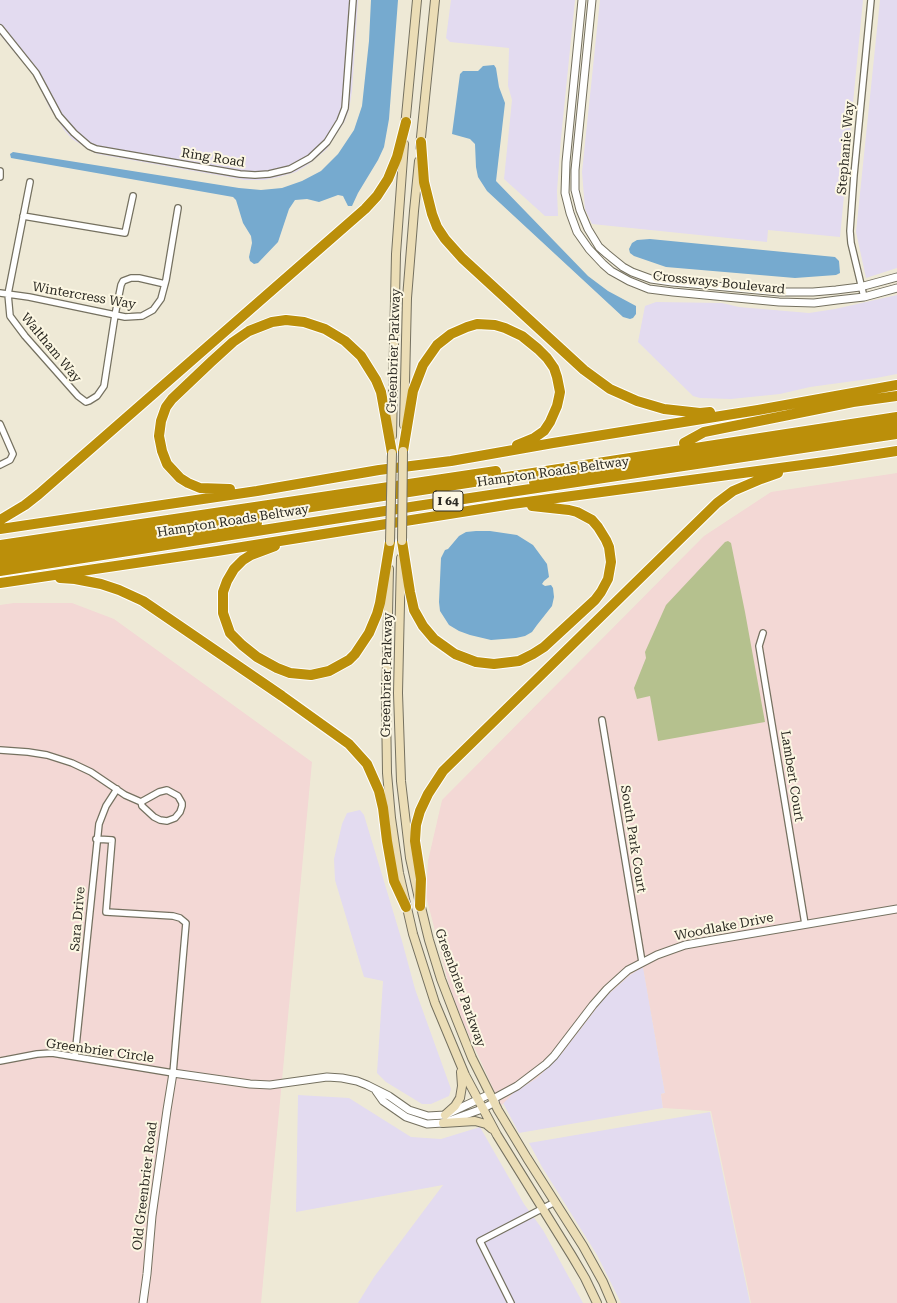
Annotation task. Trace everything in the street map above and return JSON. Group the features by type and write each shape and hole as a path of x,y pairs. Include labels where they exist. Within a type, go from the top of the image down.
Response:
{"highway":[{"path":"0,520 25,505 45,490 372,201 388,179 397,157 406,122"},
{"path":"421,142 424,182 429,205 437,227 445,239 462,258 584,370 610,389 638,402 664,409 700,413 758,410"},
{"path":"282,486 221,490 200,488 192,485 180,478 168,464 162,451 159,436 161,422 166,407 172,399 233,342 250,331 266,324 286,320 310,323 339,336 355,350 368,367 381,392 392,453"},
{"path":"403,451 415,383 423,365 438,346 451,334 477,324 495,325 522,336 547,358 554,368 560,392 553,418 544,431 527,442 478,452 451,461"},
{"path":"0,529 379,470 451,461 758,410 897,385"},
{"path":"684,442 704,432 853,402 897,396"},
{"name":"Hampton Roads Beltway","path":"0,545 897,411"},
{"path":"0,553 45,548 897,416"},
{"path":"0,563 897,426"},
{"name":"Hampton Roads Beltway","path":"0,571 417,506 897,434"},
{"path":"0,583 512,504 897,451"},
{"path":"420,906 421,879 415,842 416,825 420,810 428,794 443,771 717,503 733,491 761,479 787,470 832,461"},
{"path":"402,541 414,610 423,626 434,639 455,654 476,662 494,664 519,661 544,647 595,600 608,579 611,562 609,547 603,534 586,516 569,510 512,504"},
{"path":"294,538 251,555 238,565 227,581 223,592 222,606 228,629 242,645 270,665 290,673 300,675 317,674 335,668 348,660 362,644 369,633 377,614 382,594 390,542"},
{"path":"24,579 75,579 101,584 133,596 155,608 327,727 349,744 367,764 379,791 394,881 406,907"}],"main road":[{"name":"Greenbrier Parkway","path":"417,0 400,188 396,254 386,728 387,773 394,840 406,907 420,958 433,996 460,1063 494,1131 584,1277 596,1303"},
{"name":"Greenbrier Parkway","path":"435,0 407,298 398,693 399,759 407,836 420,906 433,953 448,998 467,1045 492,1098 515,1140 593,1264 612,1303"},
{"path":"444,1119 460,1098 462,1086 460,1063"},
{"path":"444,1119 478,1121 486,1124 494,1131"}],"street":[{"name":"Ring Road","path":"0,28 36,73 59,116 74,133 89,146 96,149 240,174 259,175 290,169 310,158 327,142 340,121 345,108 353,0"},
{"name":"Crossways Boulevard","path":"582,0 565,182 567,203 574,223 583,241 596,257 611,271 639,286 659,290 782,302 824,302 864,297 897,288"},
{"name":"Crossways Boulevard","path":"592,0 575,180 577,200 583,220 593,238 615,261 632,272 662,281 796,293 860,287 897,277"},
{"name":"Stephanie Way","path":"864,297 860,287 850,231 854,167 871,0"},
{"path":"0,171 0,177"},
{"name":"Waltham Way","path":"30,182 8,294 10,316 25,336 78,396 86,402 89,402 101,391 105,383 115,315"},
{"path":"24,216 125,233 133,196"},
{"name":"Wintercress Way","path":"0,293 29,297 125,317 142,316 153,310 161,299 178,208"},
{"path":"115,315 120,285 123,281 131,278 139,278 165,284"},
{"path":"0,424 13,454 10,460 0,465"},
{"name":"Lambert Court","path":"763,633 759,646 805,924"},
{"name":"South Park Court","path":"602,720 642,962"},
{"path":"0,750 28,752 61,759 91,772 129,797 141,802 142,806 154,817 164,822 171,821 175,818 180,812 182,806 178,796 167,790 159,792 141,802"},
{"name":"Sara Drive","path":"76,1056 96,839 101,818 108,802 117,789"},
{"path":"96,839 112,840 106,912 173,916 180,918 186,923 173,1073"},
{"name":"Woodlake Drive","path":"444,1119 478,1100 492,1098 517,1086 546,1064 607,989 628,970 642,962 662,953 687,945 897,908"},
{"name":"Greenbrier Circle","path":"0,1061 43,1053 52,1053 173,1073"},
{"name":"Woodlake Drive","path":"173,1073 250,1084 270,1085 327,1077 342,1078 357,1081 389,1096 415,1113 444,1119 482,1109 492,1098"},
{"name":"Old Greenbrier Road","path":"143,1303 161,1146 173,1073"},
{"path":"511,1303 480,1241 555,1202"}],"shaded area":[{"path":"0,0 358,0 352,91 349,110 345,121 327,149 309,164 296,172 264,180 245,180 97,154 72,139 64,130 49,107 34,76 0,35"},
{"path":"451,0 575,0 561,138 557,191 558,216 545,216 504,179 512,100 508,86 509,48 450,42 446,38"},
{"path":"600,0 863,0 840,237 768,230 767,242 592,224 585,209 582,172"},
{"path":"880,0 897,0 897,268 866,278 856,232"},
{"path":"897,295 897,374 876,378 810,387 780,394 731,399 700,398 693,396 638,342 645,306 656,302 722,303 739,307 809,313 835,309"},
{"path":"897,473 897,1303 751,1303 711,1111 663,1108 661,1094 665,1093 643,967 630,975 605,997 562,1053 537,1078 514,1092 501,1106 462,1020 449,985 426,896 428,861 442,800 704,536 771,492"},
{"path":"14,603 72,603 114,619 312,762 261,1303 0,1303 0,605"},
{"path":"360,810 364,815 415,989 451,1089 449,1096 431,1104 422,1104 386,1082 377,1073 383,981 364,977 335,880 334,859 342,824 347,813"},
{"path":"643,966 665,1093 661,1094 663,1108 519,1133 503,1103 514,1092 537,1078 562,1053 605,997 630,975"},
{"path":"298,1095 349,1098 411,1137 441,1139 480,1127 524,1204 543,1230 583,1303 358,1303 374,1277 443,1185 296,1212"},
{"path":"710,1112 750,1303 621,1303 597,1255 542,1167 529,1143"}],"green space":[{"path":"728,541 731,543 765,722 658,741 650,696 637,699 634,688 646,658 645,652 666,605 725,542"}],"water":[{"path":"371,0 398,0 389,119 384,147 352,206 348,206 343,196 338,195 319,202 307,199 295,200 289,209 278,242 258,263 254,264 250,261 249,257 252,243 251,236 243,223 236,200 233,197 11,158 10,154 13,152 239,188 261,190 282,188 302,181 321,171 338,154 354,130 362,106 369,41"},
{"path":"494,65 496,68 499,87 505,103 496,181 588,276 608,291 636,306 636,314 633,318 630,319 623,317 487,191 478,177 475,144 470,139 452,134 460,74 463,71 478,71 483,66"},
{"path":"650,239 835,257 839,261 840,273 836,275 795,278 666,267 634,256 630,253 629,249 632,243 637,240"},
{"path":"490,531 517,535 533,545 547,564 549,577 542,584 545,586 551,585 553,588 554,597 552,606 532,632 525,636 491,640 470,635 449,625 440,611 441,558 445,550 448,549 459,536 466,532"}]}
